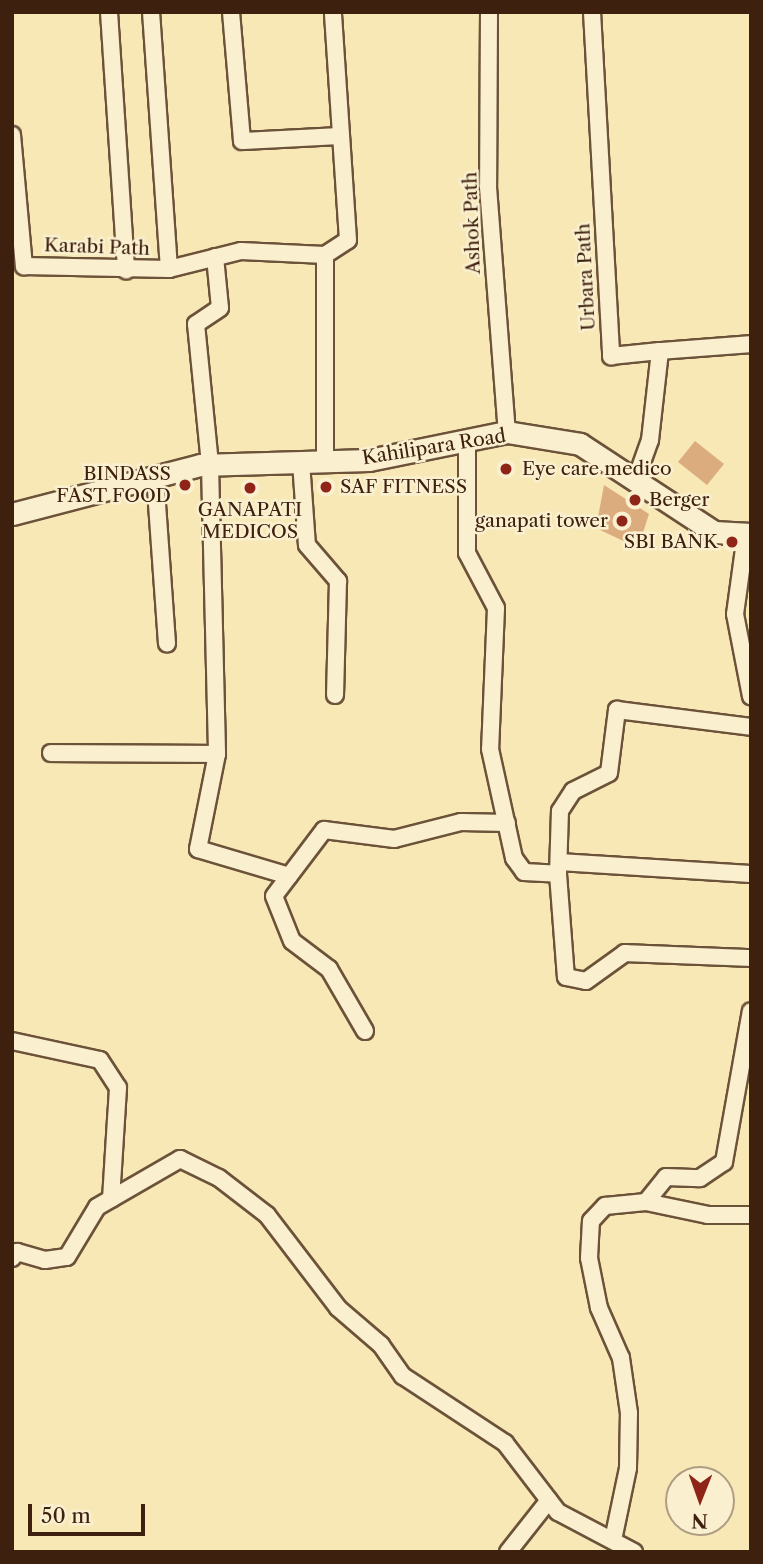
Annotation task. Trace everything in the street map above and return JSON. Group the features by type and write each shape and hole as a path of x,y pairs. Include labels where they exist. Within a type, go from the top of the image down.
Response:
{"main road":[{"name":"Kahilipara Road","path":"12,514 155,476 210,465 369,460 507,432 580,444 714,531 748,534"}],"street":[{"path":"109,12 126,270"},
{"name":"Karabi Path","path":"12,135 18,267 169,269 151,12"},
{"path":"231,12 242,141 341,136"},
{"path":"169,269 241,251 325,255 348,240 333,12"},
{"name":"Ashok Path","path":"489,12 488,187 507,432"},
{"name":"Urbara Path","path":"592,12 611,356 660,351"},
{"path":"325,255 325,461"},
{"path":"215,257 220,308 196,324 210,465 217,754 198,849 289,876"},
{"path":"635,482 650,440 660,351 751,344"},
{"path":"467,439 467,553 496,608 490,749 507,823 524,872 558,868 751,874"},
{"path":"301,462 307,545 338,581 335,695"},
{"path":"155,476 167,644"},
{"path":"748,534 735,614 751,696"},
{"path":"751,727 617,710 609,774 573,790 560,811 558,868 566,976 586,981 625,953 751,958"},
{"path":"51,752 217,754"},
{"path":"365,1031 329,969 292,941 278,919 274,896 324,830 394,839 461,822 507,823"},
{"path":"646,1202 666,1177 700,1178 724,1162 751,1011"},
{"path":"12,1041 100,1060 118,1088 111,1199"},
{"path":"12,1258 17,1252 45,1260 67,1256 97,1207 180,1158 219,1178 267,1215 338,1308 381,1345 403,1376 505,1443 549,1500 635,1552"},
{"path":"613,1540 622,1513 629,1413 621,1358 592,1271 591,1221 605,1206 646,1202 708,1215 751,1215"},
{"path":"508,1552 549,1500"}],"building":[{"path":"695,441 724,464 707,485 678,462"},
{"name":"ganapati tower","path":"604,485 649,514 638,548 596,528"}],"place":[{"name":"Eye care medico","path":"506,469"},
{"name":"BINDASS FAST FOOD","path":"185,485"},
{"name":"SAF FITNESS","path":"326,487"},
{"name":"GANAPATI MEDICOS","path":"250,488"},
{"name":"Berger","path":"635,500"},
{"name":"ganapati tower","path":"622,521"},
{"name":"SBI BANK","path":"732,542"}]}
